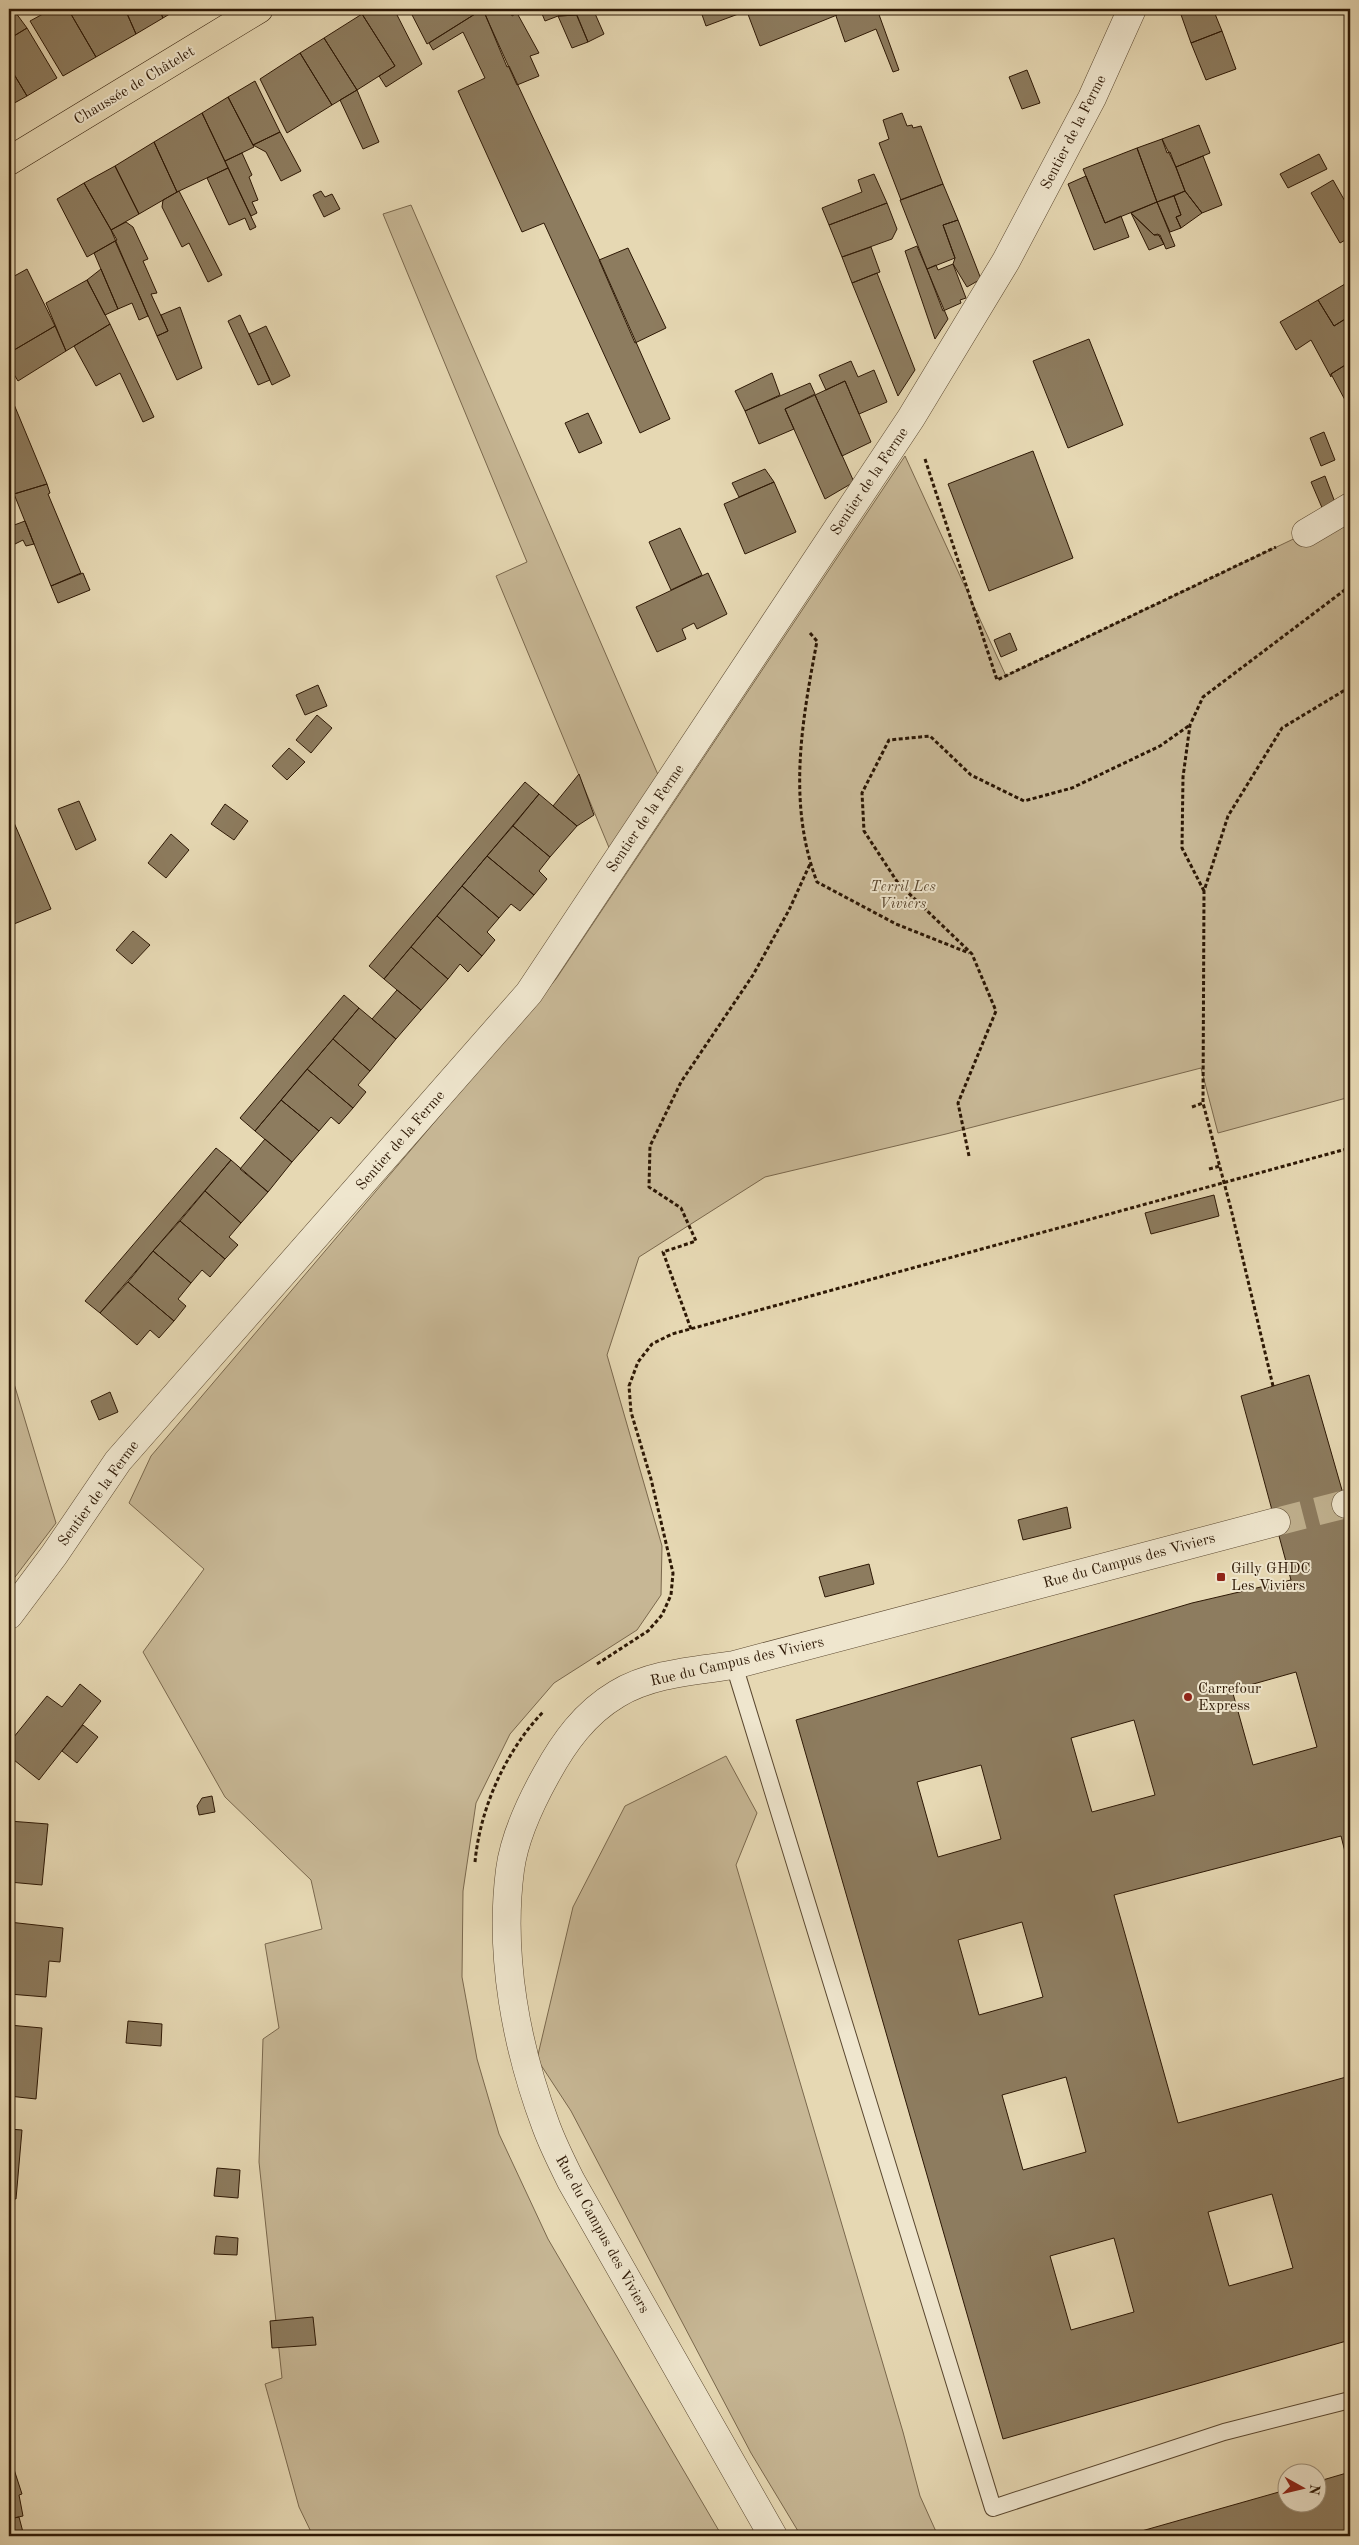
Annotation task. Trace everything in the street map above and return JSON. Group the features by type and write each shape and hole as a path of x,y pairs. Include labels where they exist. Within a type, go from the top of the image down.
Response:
{"main road":[{"name":"Chaussée de Châtelet","path":"9,160 259,9"}],"street":[{"name":"Sentier de la Ferme","path":"9,1615 54,1555 118,1461 529,993 911,418 1006,261 1092,98 1132,9"},
{"path":"1306,533 1350,507"},
{"name":"Rue du Campus des Viviers","path":"773,2536 570,2181 546,2126 525,2058 513,2000 505,1932 510,1868 527,1813 564,1743 590,1714 618,1693 662,1675 734,1665 1276,1522"}],"lane":[{"path":"734,1665 993,2508 1224,2432 1350,2400"}],"path":[{"path":"911,418 997,680 1306,533"},
{"path":"1204,891 1182,848 1183,777 1190,725 1203,697 1350,586"},
{"path":"786,606 817,641 806,700 798,782 807,856 817,882 896,924 972,954"},
{"path":"1273,1386 1203,1103 1204,891 1228,816 1282,728 1350,687"},
{"path":"970,1156 958,1104 996,1010 972,954 898,883 864,831 862,793 889,740 930,736 971,775 1024,801 1072,788 1160,746 1190,725"},
{"path":"691,1329 663,1252 696,1241 681,1208 650,1187 650,1146 681,1082 754,975 789,910 810,864"},
{"path":"1192,1107 1203,1103"},
{"path":"662,1615 671,1595 673,1573 651,1479 631,1412 629,1386 638,1362 652,1344 691,1329 1350,1148"},
{"path":"1209,1168 1220,1166"}],"green space":[{"path":"411,205 659,777 610,850 496,576 527,562 383,214"},
{"name":"Terril Les Viviers","path":"905,456 1006,676 1306,533 1350,509 1350,1097 1218,1133 1201,1068 946,1134 765,1177 639,1257 607,1355 662,1546 661,1595 637,1630 554,1683 510,1734 476,1803 463,1891 462,1977 477,2059 499,2134 548,2239 722,2536 313,2536 299,2507 265,2384 282,2378 259,2162 263,2039 279,2028 265,1944 322,1929 311,1880 225,1797 143,1652 204,1569 129,1503 151,1456 556,979"},
{"path":"9,1367 56,1523 9,1585"},
{"path":"726,1756 757,1813 736,1865 903,2432 920,2496 938,2536 801,2536 751,2453 571,2111 537,2059 573,1907 625,1806"}],"building":[{"path":"9,9 13,9 27,28 9,39"},
{"path":"52,9 68,9 96,57 63,76 30,21"},
{"path":"68,9 125,9 136,34 96,57"},
{"path":"125,9 159,9 163,18 136,34"},
{"path":"159,9 178,9 163,18"},
{"path":"369,9 394,9 422,64 386,87 379,76 395,66 362,14"},
{"path":"409,9 483,9 427,44"},
{"path":"483,9 507,67 509,66 601,263 670,419 640,433 544,223 522,232 458,91 485,78 463,32 433,50 429,43"},
{"path":"509,9 512,16 517,13 539,53 530,56 539,76 517,85 483,10"},
{"path":"540,9 574,9 577,15 558,16 545,21"},
{"path":"574,9 593,9 604,34 588,42"},
{"path":"700,9 739,9 741,13 706,26"},
{"path":"746,9 834,9 837,15 760,46"},
{"path":"848,9 877,9 899,70 893,72 876,29 845,42 836,14"},
{"path":"1179,9 1213,9 1222,31 1191,43"},
{"path":"362,14 395,66 357,90 324,38"},
{"path":"577,15 588,42 572,48 558,16"},
{"path":"27,28 57,78 27,96 9,66 9,39"},
{"path":"1222,31 1236,69 1206,80 1191,43"},
{"path":"324,38 357,90 332,105 300,53"},
{"path":"300,53 332,105 287,133 260,79"},
{"path":"9,66 27,96 9,106"},
{"path":"1027,70 1040,103 1022,109 1009,77"},
{"path":"255,81 280,132 253,145 228,97"},
{"path":"357,90 379,142 363,149 340,100"},
{"path":"228,97 254,147 225,161 202,113"},
{"path":"202,113 228,168 177,192 154,142"},
{"path":"902,113 907,126 912,125 913,128 921,126 943,184 901,200 879,143 889,139 883,120"},
{"path":"1199,125 1210,153 1176,167 1162,139"},
{"path":"280,132 301,171 281,181 266,152 253,145"},
{"path":"1162,139 1167,153 1170,152 1185,191 1157,202 1137,148"},
{"path":"154,142 177,192 139,214 115,166"},
{"path":"1137,148 1157,202 1105,223 1083,169"},
{"path":"242,153 252,175 249,177 258,200 252,202 257,213 251,216 225,161"},
{"path":"1319,154 1327,169 1288,188 1280,174"},
{"path":"1203,156 1222,205 1202,213 1185,191 1176,167"},
{"path":"115,166 139,214 111,230 84,183"},
{"path":"228,168 256,227 250,230 245,218 229,225 207,178"},
{"path":"874,174 887,203 829,225 822,208 862,192 858,180"},
{"path":"1086,176 1105,223 1121,216 1129,237 1094,250 1068,184"},
{"path":"1333,180 1350,210 1350,246 1347,239 1340,243 1311,193"},
{"path":"84,183 117,240 87,257 57,199"},
{"path":"943,184 958,220 943,225 955,258 927,269 900,200"},
{"path":"179,191 222,275 208,282 189,243 182,247 162,207 163,200"},
{"path":"321,191 325,197 332,194 340,209 324,217 313,195"},
{"path":"1185,191 1202,213 1181,228 1176,217 1181,215 1174,196"},
{"path":"1174,196 1181,215 1176,217 1181,228 1170,232 1157,202"},
{"path":"1157,202 1175,246 1166,249 1160,235 1154,235 1131,213"},
{"path":"887,203 897,229 892,239 842,257 829,225"},
{"path":"1131,213 1154,235 1158,234 1164,244 1149,250"},
{"path":"958,220 981,279 967,287 953,264 955,258 943,225"},
{"path":"126,222 133,227 148,259 143,261 157,293 151,294 168,331 157,336 111,230"},
{"path":"115,241 148,316 139,320 132,303 118,309 94,253"},
{"path":"917,246 948,319 935,339 905,251"},
{"path":"871,247 880,272 852,283 842,257"},
{"path":"628,248 666,328 635,343 599,260"},
{"path":"953,264 966,298 960,300 961,303 943,311 927,269 936,265 938,270"},
{"path":"27,269 55,326 9,353 9,279"},
{"path":"101,269 118,309 105,315 87,280"},
{"path":"877,273 915,370 898,396 852,283"},
{"path":"87,280 110,324 66,351 46,303"},
{"path":"1350,281 1350,316 1334,326 1318,300"},
{"path":"1318,300 1334,326 1350,316 1350,362 1331,374 1331,377 1311,340 1296,350 1280,322"},
{"path":"180,307 202,368 177,380 157,336 168,331 161,315"},
{"path":"240,315 270,380 258,385 228,321"},
{"path":"110,324 154,417 143,422 120,373 96,386 74,346"},
{"path":"55,326 66,351 18,381 9,366 9,353"},
{"path":"266,326 290,376 272,385 249,334"},
{"path":"1089,339 1123,425 1068,448 1033,361"},
{"path":"851,361 858,377 874,370 887,402 859,414 845,381 826,390 819,375"},
{"path":"1350,362 1350,397 1345,400 1331,374"},
{"path":"772,373 780,395 745,411 735,391"},
{"path":"845,381 871,442 842,456 815,395"},
{"path":"810,383 815,394 785,409 794,429 759,444 745,411"},
{"path":"815,395 854,482 825,499 785,409"},
{"path":"13,402 47,484 14,494 9,481 9,404"},
{"path":"588,413 602,443 579,453 565,423"},
{"path":"1324,432 1335,460 1321,466 1310,438"},
{"path":"1033,451 1073,558 989,591 948,484"},
{"path":"765,469 774,482 739,497 732,483"},
{"path":"1325,476 1336,505 1323,510 1311,482"},
{"path":"774,482 796,532 745,554 724,504"},
{"path":"47,484 50,493 48,494 81,573 51,586 14,494"},
{"path":"25,521 34,544 26,546 23,540 9,547 9,527"},
{"path":"680,528 702,575 671,590 649,542"},
{"path":"83,573 90,590 58,603 51,586"},
{"path":"708,573 727,614 697,629 694,623 682,629 686,639 657,652 636,607"},
{"path":"1010,633 1017,650 1001,657 994,640"},
{"path":"318,685 327,706 305,715 296,695"},
{"path":"317,715 332,728 311,753 296,740"},
{"path":"289,748 305,762 287,780 272,766"},
{"path":"579,774 594,815 577,826 553,806"},
{"path":"525,782 539,794 384,979 369,966"},
{"path":"539,794 577,826 550,857 513,826"},
{"path":"79,801 96,840 76,850 58,809"},
{"path":"225,804 248,821 234,840 211,824"},
{"path":"9,811 51,909 9,926"},
{"path":"513,826 550,857 539,871 547,879 534,895 487,856"},
{"path":"171,834 189,850 166,878 148,863"},
{"path":"487,856 534,895 520,911 511,904 499,918 462,886"},
{"path":"462,886 499,918 487,932 495,940 482,956 437,916"},
{"path":"437,916 482,956 468,972 460,964 448,979 411,947"},
{"path":"133,931 150,945 132,964 116,950"},
{"path":"411,947 448,979 421,1010 384,979"},
{"path":"397,990 421,1010 396,1039 372,1019"},
{"path":"344,995 359,1008 255,1131 240,1118"},
{"path":"359,1008 396,1039 370,1071 333,1039"},
{"path":"333,1039 370,1071 358,1085 366,1092 353,1108 307,1069"},
{"path":"307,1069 353,1108 339,1124 331,1117 319,1131 281,1100"},
{"path":"281,1100 319,1131 292,1162 255,1131"},
{"path":"265,1139 292,1162 268,1192 240,1169"},
{"path":"216,1148 231,1160 100,1313 85,1301"},
{"path":"231,1160 268,1192 241,1223 205,1191"},
{"path":"205,1191 241,1223 229,1237 238,1245 225,1259 180,1221"},
{"path":"1214,1195 1219,1216 1151,1234 1145,1213"},
{"path":"180,1221 225,1259 210,1277 202,1270 191,1283 153,1251"},
{"path":"153,1251 191,1283 178,1299 186,1306 174,1321 128,1282"},
{"path":"128,1282 174,1321 159,1338 150,1330 137,1345 100,1313"},
{"path":"1309,1375 1350,1518 1350,1872 1341,1836 1114,1895 1178,2123 1350,2076 1350,2340 1003,2439 796,1720 1192,1603 1291,1580 1241,1396","holes":["1296,1672 1317,1747 1253,1765 1232,1690","1134,1720 1155,1795 1092,1812 1071,1738","981,1765 1001,1839 938,1857 917,1782","1022,1922 1043,1997 979,2015 958,1940","1066,2077 1086,2152 1023,2170 1002,2095","1272,2194 1293,2268 1229,2286 1208,2212","1114,2238 1134,2312 1071,2330 1050,2256"]},
{"path":"110,1392 118,1412 99,1420 91,1401"},
{"path":"1067,1507 1071,1528 1023,1540 1018,1520"},
{"path":"869,1564 874,1584 825,1597 819,1577"},
{"path":"80,1684 101,1701 39,1780 9,1756 9,1743 47,1696 62,1707"},
{"path":"83,1725 98,1737 77,1763 62,1751"},
{"path":"212,1796 215,1812 199,1815 197,1806 202,1798"},
{"path":"9,1821 48,1824 42,1885 9,1882"},
{"path":"9,1922 63,1928 60,1962 49,1961 46,1997 9,1994"},
{"path":"128,2021 162,2024 161,2046 126,2043"},
{"path":"9,2025 42,2028 36,2099 9,2096"},
{"path":"9,2129 22,2130 16,2199 9,2198"},
{"path":"217,2168 240,2170 238,2198 214,2196"},
{"path":"216,2236 238,2238 237,2255 214,2254"},
{"path":"313,2317 316,2345 272,2348 270,2321"},
{"path":"9,2454 22,2494 19,2495 23,2516 9,2519"},
{"path":"1350,2472 1350,2536 1124,2536 1276,2493 1276,2512 1326,2512 1326,2479"},
{"path":"19,2517 24,2536 9,2536 9,2519"}],"tunnel":[{"path":"1276,1522 1346,1504"}],"place":[{"name":"Gilly GHDC Les Viviers","path":"1221,1577"},
{"name":"Carrefour Express","path":"1188,1697"}]}
